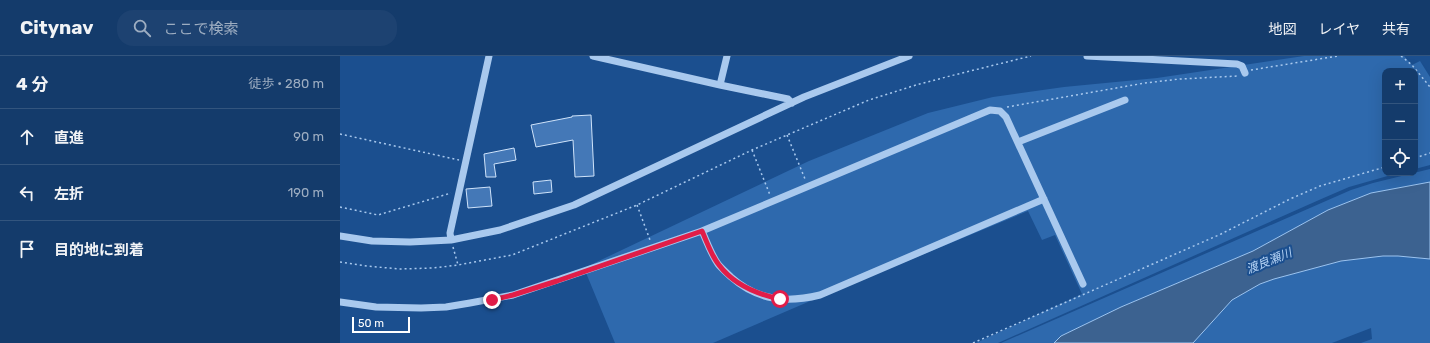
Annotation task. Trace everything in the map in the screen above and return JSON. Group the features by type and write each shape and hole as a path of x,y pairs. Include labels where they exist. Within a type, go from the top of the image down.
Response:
{"street":[{"path":"451,240 450,233 489,56"},
{"path":"593,56 788,99 792,103"},
{"path":"720,85 727,56"},
{"path":"340,236 393,242 451,240 500,230 574,205 792,103 826,88 909,56"},
{"path":"1087,56 1237,64 1242,66 1246,73"},
{"path":"1018,142 1125,100"},
{"path":"340,302 376,307 446,307 492,300 513,295 702,231 987,110 1000,111 1006,117 1083,284"},
{"path":"702,231 719,265 740,284 764,296 795,300 820,295 1044,199"}],"path":[{"path":"340,262 367,266 433,268 512,255 637,205 752,150 869,100 916,85 1031,56"},
{"path":"995,110 1145,83 1180,79 1235,77 1250,70 1338,56"},
{"path":"1401,56 1412,65 1430,86"},
{"path":"340,134 466,161"},
{"path":"787,135 808,186"},
{"path":"752,150 773,201"},
{"path":"1418,157 1430,153"},
{"path":"973,343 1221,234 1290,199 1320,186 1382,168"},
{"path":"340,207 378,215 453,192 459,192"},
{"path":"637,205 649,236"},
{"path":"451,240 458,265"}],"shaded area":[{"path":"1304,56 1404,56 1412,65 1420,61 1430,77 1430,165 1418,168 1418,68 1382,68 1382,176 1388,176 1349,187 998,343 976,343 1082,294 1055,235 1042,240 1028,211 713,343 615,343 584,268 809,161 928,113 993,97 1064,87 1157,78"},
{"path":"1430,169 1430,182 1371,193 1328,210 1253,251 1121,307 1061,336 1054,343 1001,343 1351,190 1402,176 1418,176 1418,172"},
{"path":"1383,256 1430,259 1430,343 1361,343 1372,339 1371,328 1332,343 1193,343 1232,300 1260,284 1341,261"}],"water":[{"name":"渡良瀬川","path":"1430,182 1430,259 1383,256 1341,261 1274,279 1260,284 1232,300 1193,343 1054,343 1061,336 1121,307 1253,251 1328,210 1371,193"}],"building":[{"path":"591,115 594,176 575,177 573,140 536,147 531,125 572,116"},
{"path":"514,148 516,160 494,164 496,177 486,177 484,154"},
{"path":"551,180 552,192 534,194 533,182"},
{"path":"490,187 492,206 468,208 466,189"}],"route":[{"path":"492,300 557,281 702,231 719,265 740,284 764,296 780,299"}]}
